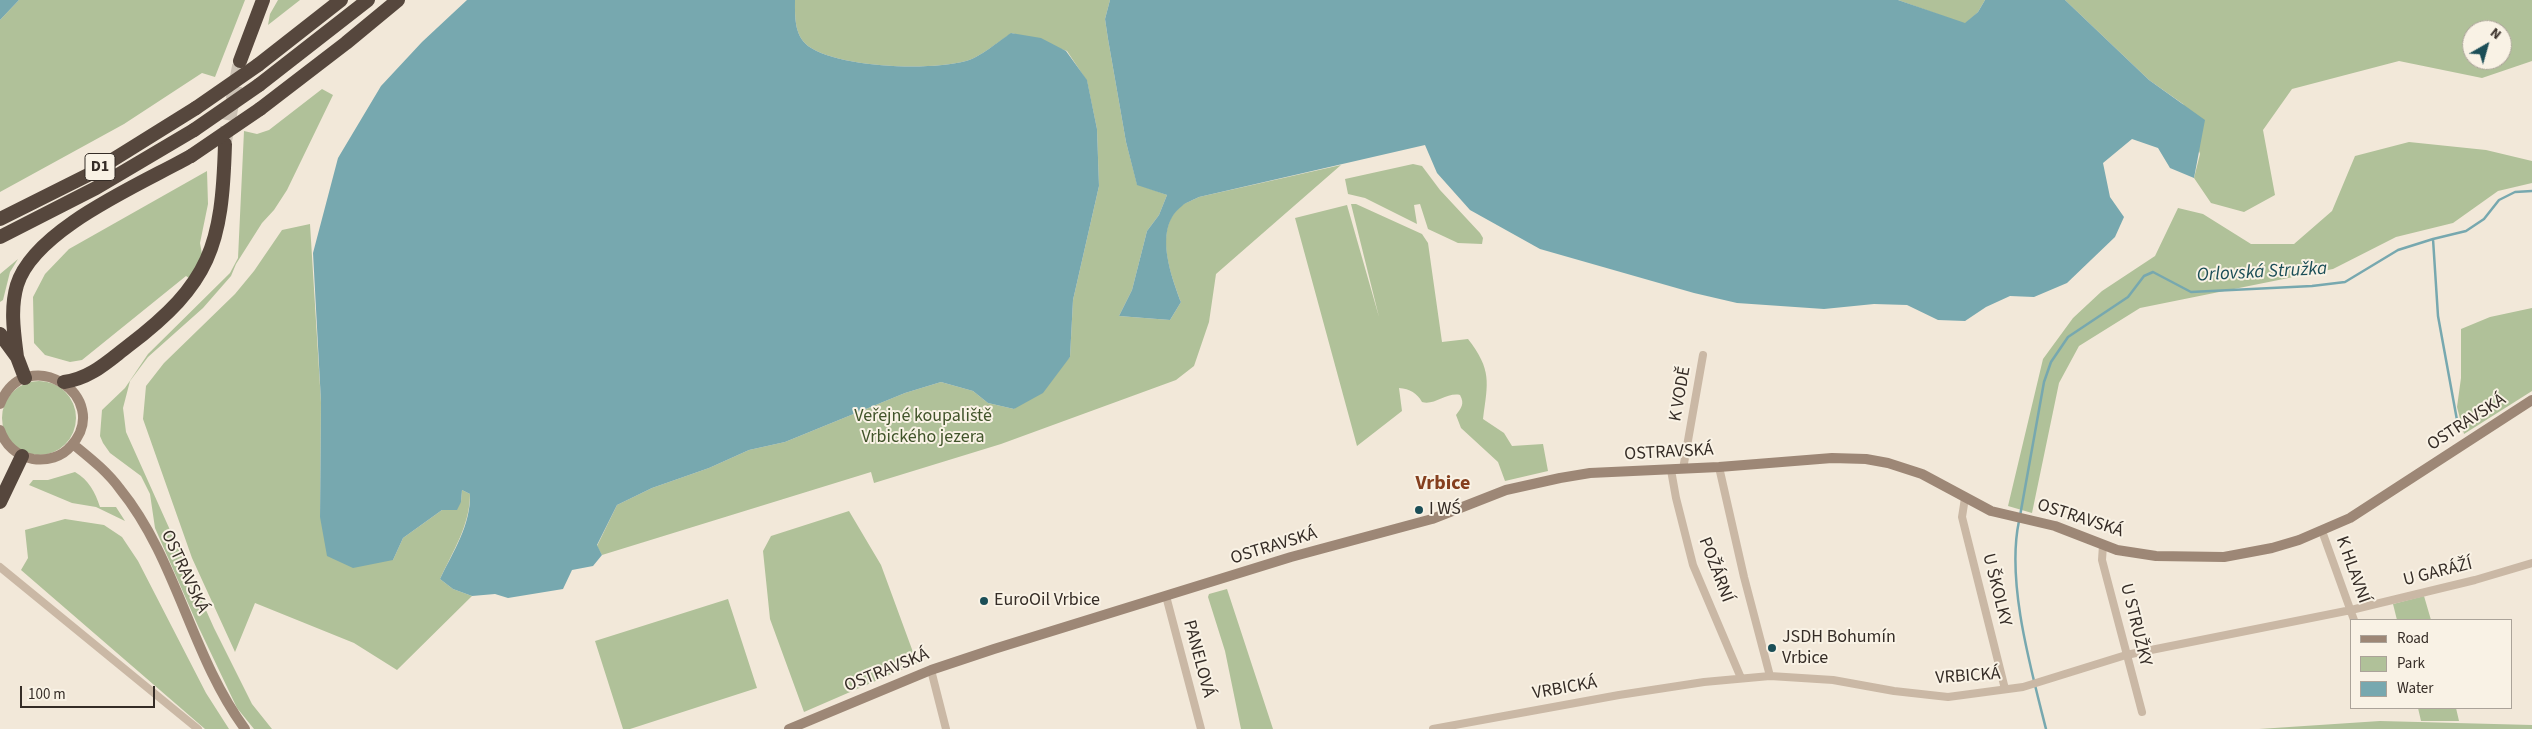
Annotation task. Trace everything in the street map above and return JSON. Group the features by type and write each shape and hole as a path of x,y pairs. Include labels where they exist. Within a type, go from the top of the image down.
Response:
{"highway":[{"path":"240,61 264,0"},
{"name":"D1","path":"0,219 90,174 196,108 258,64 341,0"},
{"name":"D1","path":"0,237 96,188 194,130 259,85 368,0"},
{"path":"25,378 17,357 13,325 14,297 23,271 37,251 56,234 86,214 191,156 260,109 346,43 398,0"},
{"path":"64,382 82,380 148,330 179,302 194,284 206,262 217,226 223,185 224,144"},
{"path":"0,334 17,357"},
{"path":"0,502 22,456"}],"main road":[{"path":"0,404 9,388 25,378 48,376 64,382 75,393 81,407 80,430 73,444 64,453 53,458 40,460 22,456 9,446 0,430"},
{"name":"OSTRAVSKÁ","path":"790,729 931,670 1291,558 1424,522 1483,498 1529,484 1590,473 1672,470 1832,458 1866,460 1888,463 1922,474 1964,498 2007,515 2031,520 2103,545 2156,556 2224,557 2272,548 2322,531 2367,508 2532,400"},
{"name":"OSTRAVSKÁ","path":"73,444 106,472 135,510 159,554 218,685 245,729"}],"street":[{"name":"K VODĚ","path":"1683,469 1703,355"},
{"name":"POŽÁRNÍ","path":"1719,467 1744,577 1770,676"},
{"name":"POŽÁRNÍ","path":"1672,470 1676,498 1693,565 1740,678"},
{"name":"U ŠKOLKY","path":"1964,498 1962,517 2004,689"},
{"name":"K HLAVNÍ","path":"2322,531 2354,619"},
{"name":"U STRUŽKY","path":"2103,545 2102,560 2142,712"},
{"name":"U GARÁŽÍ","path":"2351,610 2475,580 2532,563"},
{"path":"0,567 198,729"},
{"name":"PANELOVÁ","path":"1166,596 1201,729"},
{"name":"VRBICKÁ","path":"1433,729 1619,695 1740,678 1770,676 1833,680 1894,691 1948,696 2023,687 2126,655 2351,610"},
{"path":"931,670 946,729"}],"green space":[{"path":"19,0 245,0 215,77 202,73 124,124 0,192 0,20"},
{"path":"278,0 300,0 268,25 270,14"},
{"name":"Veřejné koupaliště Vrbického jezera","path":"795,0 1110,0 1105,19 1126,142 1137,184 1167,195 1159,215 1147,231 1132,290 1119,316 1170,320 1181,302 1169,266 1166,239 1168,227 1173,216 1181,206 1199,197 1341,165 1216,274 1209,322 1194,366 1176,380 1001,444 874,483 871,472 602,555 597,546 617,505 652,488 709,468 749,450 785,442 905,393 941,382 973,391 988,403 1014,409 1070,357 1073,300 1099,186 1097,129 1087,81 1067,51 1012,33 983,53 966,61 930,66 885,66 862,63 822,53 803,42 795,19"},
{"path":"1898,0 1985,0 1978,12 1965,24"},
{"path":"2065,0 2532,0 2532,61 2512,68 2512,20 2462,20 2462,70 2506,70 2482,78 2399,61 2292,89 2263,130 2275,195 2244,212 2211,203 2194,178 2200,154 2183,104 2149,80"},
{"path":"322,89 333,95 287,190 274,210 262,223 236,264 231,276 203,308 148,357 130,381 123,408 126,432 214,628 252,704 272,729 254,729 237,708 198,626 155,528 150,494 141,476 110,453 103,443 100,436 102,410 125,388 148,354 230,273 238,258 244,131 257,134 269,130"},
{"path":"2409,142 2486,150 2532,161 2532,183 2498,191 2453,223 2396,237 2333,269 2140,308 2079,346 2059,383 2032,513 2008,506 2043,359 2073,318 2102,291 2155,256 2178,208 2203,214 2251,244 2294,244 2332,211 2355,156"},
{"path":"1413,164 1422,166 1440,190 1480,233 1483,238 1482,244 1458,243 1428,229 1420,204 1414,205 1417,224 1365,198 1348,194 1345,179"},
{"path":"207,171 208,204 200,243 203,260 192,280 186,276 82,360 70,362 45,355 34,343 33,297 45,274 69,249"},
{"path":"1351,204 1356,204 1422,234 1428,243 1442,342 1468,339 1485,368 1487,386 1483,419 1504,433 1512,446 1543,444 1548,471 1505,481 1498,462 1461,428 1456,415 1462,403 1460,395 1450,395 1427,403 1422,402 1413,392 1399,388 1402,411 1357,446 1295,218 1347,205 1379,317"},
{"path":"310,224 321,402 320,517 393,560 403,538 442,510 461,502 462,490 470,494 464,527 440,579 453,589 472,596 397,670 354,643 255,603 235,652 192,558 143,419 146,386 164,363 235,294 254,271 282,230"},
{"path":"18,259 10,272 3,300 0,302 0,274"},
{"path":"2532,308 2532,391 2464,434 2457,407 2461,378 2461,329 2490,317"},
{"path":"39,381 53,384 65,392 73,404 76,418 73,432 65,444 53,452 39,455 25,452 13,444 5,432 2,418 5,404 13,392 25,384"},
{"path":"75,472 91,487 100,507 116,507 125,521 96,507 72,503 29,485 33,480 48,480"},
{"path":"849,511 881,565 917,663 804,712 770,619 763,551 771,536"},
{"path":"65,519 104,525 122,537 138,561 206,693 229,729 205,729 21,570 28,558 25,530"},
{"path":"1227,589 1273,729 1241,729 1225,651 1208,597 1209,594"},
{"path":"2424,596 2431,619 2397,619 2393,604"},
{"path":"728,599 757,688 630,729 623,729 595,641"},
{"path":"2418,709 2456,709 2459,721 2421,721"},
{"path":"2380,721 2532,725 2532,729 2259,729"}],"water":[{"path":"0,0 19,0 0,20"},
{"path":"467,0 795,0 795,19 798,31 803,42 808,46 841,59 885,66 930,66 966,61 983,53 1011,33 1041,38 1066,51 1087,80 1097,129 1099,186 1073,300 1070,357 1043,393 1014,409 988,403 973,391 941,382 905,393 785,442 749,450 709,468 652,488 617,505 597,545 602,555 593,566 572,570 563,589 508,598 495,594 472,596 453,589 440,579 468,517 470,494 462,490 461,502 457,510 442,510 403,538 393,560 353,568 327,556 320,517 321,402 313,253 338,158 381,86 422,42"},
{"path":"1110,0 1898,0 1965,23 1978,12 1985,0 2065,0 2149,80 2205,120 2194,178 2170,168 2158,148 2132,139 2103,163 2110,197 2124,217 2115,237 2067,283 2034,297 2010,296 1986,307 1965,321 1938,320 1907,305 1874,304 1824,309 1737,303 1694,293 1540,249 1470,210 1437,173 1425,145 1199,197 1186,203 1173,215 1168,226 1166,239 1169,266 1181,302 1170,320 1119,316 1132,290 1147,231 1159,215 1167,195 1137,185 1126,142 1105,19"}],"waterway":[{"name":"Orlovská Stružka","path":"2020,516 2044,382 2051,362 2068,337 2128,297 2144,276 2153,272 2191,292 2312,286 2345,282 2398,250 2466,231 2484,219 2499,200 2515,192 2532,191"},
{"path":"2433,239 2438,316 2459,431"},
{"name":"Orlovská Stružka","path":"2019,521 2016,545 2018,598 2027,653 2046,729"}],"tunnel":[{"path":"225,141 240,61"}],"place":[{"name":"I WŚ","path":"1419,510"},
{"name":"EuroOil Vrbice","path":"984,601"},
{"name":"JSDH Bohumín Vrbice","path":"1772,648"}],"district":[{"name":"Vrbice","path":"1443,485"}]}
